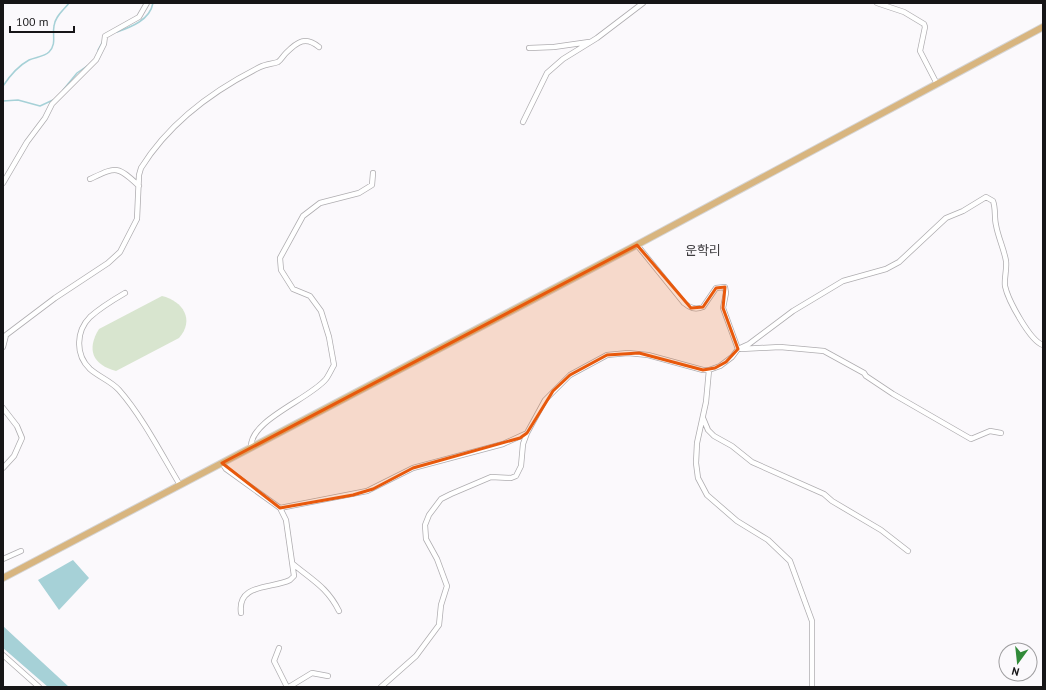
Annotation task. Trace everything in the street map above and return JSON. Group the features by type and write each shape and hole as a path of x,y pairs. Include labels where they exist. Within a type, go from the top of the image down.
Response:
{"main road":[{"path":"3,578 637,245 1043,27"}],"street":[{"path":"3,183 27,142 45,118 52,104 96,60 104,44 105,36 138,17 147,3"},
{"path":"523,122 547,73 563,59 591,42 643,3"},
{"path":"877,3 904,12 924,24 925,28 920,51 937,84"},
{"path":"3,347 4,337 117,255 125,245 136,222 139,210 139,175 144,164 170,131 208,96 261,66 279,61 289,50 305,40 310,40 319,47"},
{"path":"529,48 554,47 591,42"},
{"path":"90,179 109,170 118,170 126,174 139,186"},
{"path":"251,448 250,441 260,428 325,379 334,365 329,337 321,311 310,296 293,288 281,270 280,258 303,216 320,203 359,192 372,185 374,173"},
{"path":"381,687 416,656 439,626 441,606 447,586 437,559 426,539 426,520 441,499 491,477 511,478 516,476 521,466 522,444 545,400 570,375 607,355 639,353 703,370 709,370 726,362 738,349 749,344 814,297 843,281 886,269 899,262 946,218 963,211 986,197 994,201 995,205 996,225 1006,261 1005,285 1008,294 1023,323 1036,342 1043,345"},
{"path":"637,245 684,303 691,308 694,309 703,307 716,288 725,287 726,293 724,308 738,349"},
{"path":"125,293 109,302 107,306 90,318 81,330 79,346 81,358 90,368 119,390 180,485"},
{"path":"738,349 780,347 824,351 864,373 866,376 893,394 971,439 990,431 1001,433"},
{"path":"709,370 698,443 696,471 703,490 737,521 768,540 787,556 793,567 812,621 812,687"},
{"path":"3,408 17,426 22,438 14,456 3,468"},
{"path":"703,417 705,426 714,436 732,446 752,462 824,494 832,501 892,538 908,551"},
{"path":"280,508 367,491 413,468 503,444 520,438 527,433"},
{"path":"222,463 226,469 280,508 286,520 288,544 293,564 294,576 290,580 260,588 246,595 241,602 241,613"},
{"path":"3,559 21,551"},
{"path":"293,564 319,583 331,597 339,611"},
{"path":"279,648 274,661 288,687 312,673 328,676"},
{"path":"3,655 39,687"}],"highlighted area":[{"path":"637,245 691,308 703,307 716,288 725,287 723,308 738,349 726,362 715,368 703,370 639,353 607,355 570,375 553,391 527,433 520,438 413,468 373,489 353,495 280,508 222,463 251,448"}],"green space":[{"path":"162,296 176,302 184,312 186,325 179,338 116,371 102,365 97,361 94,356 93,344 99,329"}],"water":[{"path":"73,560 89,578 59,610 38,580"},
{"path":"3,626 69,687 48,687 3,648"}],"waterway":[{"path":"3,86 21,65 49,52 54,43 55,22 69,3"},
{"path":"117,32 134,25 144,18 148,14 153,3"},
{"path":"98,50 103,41"},
{"path":"63,90 77,73 87,66"},
{"path":"3,101 18,100 40,106 53,100"}],"district":[{"name":"운학리","path":"703,250"}]}
